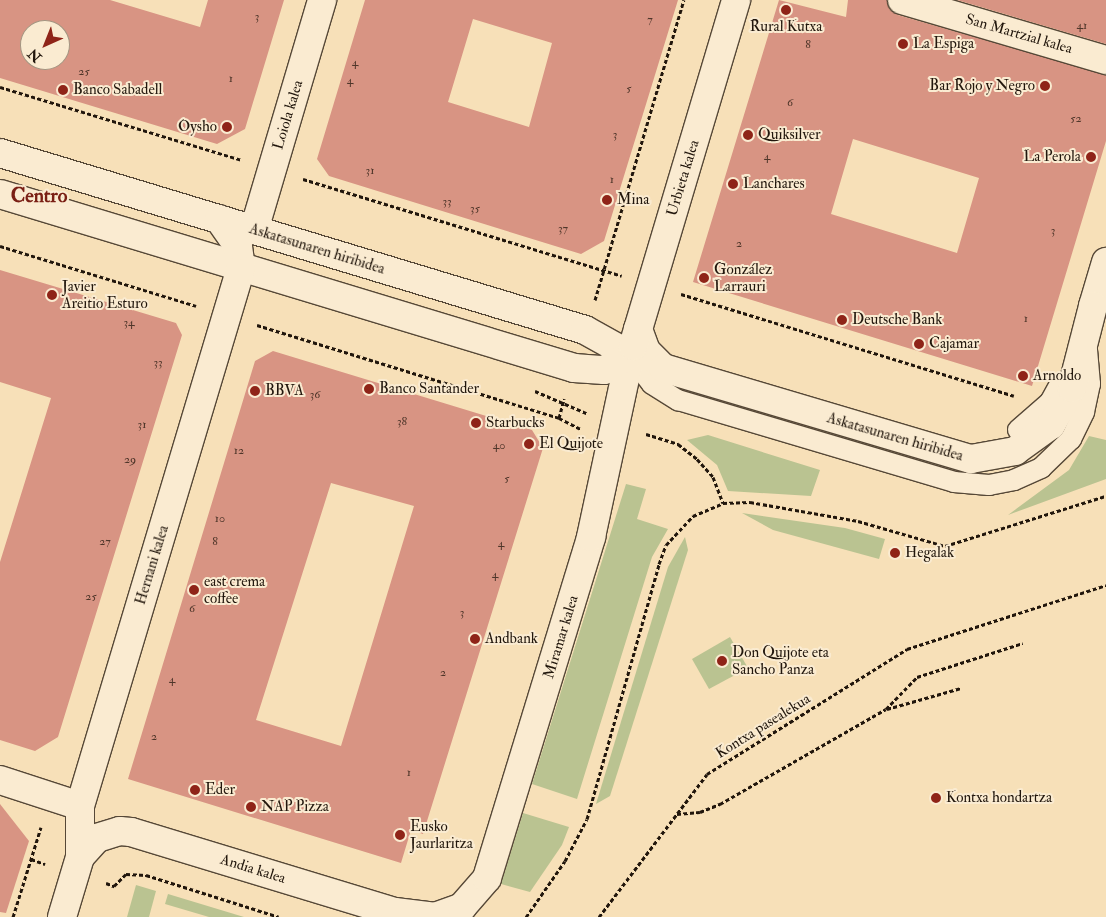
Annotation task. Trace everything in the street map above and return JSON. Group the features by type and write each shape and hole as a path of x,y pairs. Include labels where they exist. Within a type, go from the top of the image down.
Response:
{"main road":[{"name":"Loiola kalea","path":"254,230 322,0"},
{"name":"Urbieta kalea","path":"630,355 736,0"},
{"name":"San Martzial kalea","path":"902,0 1106,60"},
{"name":"Askatasunaren hiribidea","path":"0,153 586,330 630,355"},
{"path":"0,194 574,368 604,370 630,355"},
{"name":"Hernani kalea","path":"62,917 77,865 80,806 242,268 238,246 220,219"},
{"path":"1099,305 1106,262"},
{"path":"1085,336 1099,305 1106,282"},
{"name":"Askatasunaren hiribidea","path":"638,329 646,351 663,368 971,459 1015,451 1051,425 1072,388 1085,336"},
{"name":"Miramar kalea","path":"462,907 487,878 591,538 630,355"},
{"path":"0,780 80,806"},
{"name":"Andia kalea","path":"77,865 97,838 131,832 395,912 434,917 462,907"}],"lane":[{"name":"Askatasunaren hiribidea","path":"630,355 652,384 678,400 954,482 989,485 1014,480 1041,468 1071,439 1084,412 1090,384 1085,336"},
{"path":"1018,430 1050,402 1085,336"}],"path":[{"path":"604,271 684,0"},
{"path":"0,87 1024,399"},
{"path":"0,246 559,418 612,444"},
{"path":"526,917 565,861 587,819 658,564 678,529 693,516 723,503 750,502 858,521 945,546 1106,496"},
{"name":"Kontxa pasealekua","path":"599,917 707,774 907,650 1106,584"},
{"path":"886,709 917,677 1023,643"},
{"path":"677,814 700,812 720,804 886,709 961,688"},
{"path":"13,917 42,826 34,823"},
{"path":"31,860 77,865 114,886 126,874 146,875 279,917"}],"green space":[{"path":"708,435 820,470 811,496 728,491 717,465 687,440"},
{"path":"1089,436 1106,440 1106,479 1008,515 1069,470"},
{"path":"626,484 646,489 637,519 668,529 652,557 577,799 532,784"},
{"path":"742,513 845,528 885,539 879,559 773,530"},
{"path":"685,537 688,550 610,796 596,804 668,567"},
{"path":"730,637 748,668 709,689 692,659"},
{"path":"523,813 569,827 562,845 530,892 501,884"},
{"path":"136,885 156,891 149,917 127,917"},
{"path":"168,894 244,917 209,917 165,904"}],"building":[{"path":"0,0 110,0 200,27 208,0 284,0 245,129 217,144 0,78"},
{"path":"365,0 678,0 604,241 581,254 329,176 317,159","holes":["473,19 552,43 529,127 448,102"]},
{"path":"779,0 846,17 848,0 887,0 890,10 898,15 1106,75 1106,141 1032,386 693,282","holes":["853,139 979,178 957,253 831,214"]},
{"path":"957,0 1106,0 1106,44"},
{"path":"0,270 176,323 182,335 58,737 35,751 0,740 0,562 51,398 0,382"},
{"path":"273,351 532,430 543,448 423,834 411,830 401,863 128,779 255,361","holes":["331,483 414,506 341,746 256,720"]},
{"path":"0,804 29,841 6,913 0,912"}],"place":[{"name":"Rural Kutxa","path":"786,10"},
{"name":"La Espiga","path":"903,44"},
{"name":"Bar Rojo y Negro","path":"1045,86"},
{"name":"Banco Sabadell","path":"63,90"},
{"name":"Oysho","path":"227,127"},
{"name":"Quiksilver","path":"748,135"},
{"name":"La Perola","path":"1091,157"},
{"name":"Lanchares","path":"733,184"},
{"name":"Mina","path":"607,200"},
{"name":"González Larrauri","path":"704,278"},
{"name":"Javier Areitio Esturo","path":"52,295"},
{"name":"Deutsche Bank","path":"842,320"},
{"name":"Cajamar","path":"919,344"},
{"name":"Arnoldo","path":"1023,376"},
{"name":"Banco Santander","path":"369,389"},
{"name":"BBVA","path":"255,391"},
{"name":"Starbucks","path":"476,423"},
{"name":"El Quijote","path":"529,444"},
{"name":"Hegalak","path":"895,553"},
{"name":"east crema coffee","path":"194,590"},
{"name":"Andbank","path":"475,639"},
{"name":"Don Quijote eta Sancho Panza","path":"722,661"},
{"name":"Eder","path":"195,790"},
{"name":"Kontxa hondartza","path":"936,798"},
{"name":"NAP Pizza","path":"251,807"},
{"name":"Eusko Jaurlaritza","path":"400,835"}],"district":[{"name":"Centro","path":"39,195"}]}
